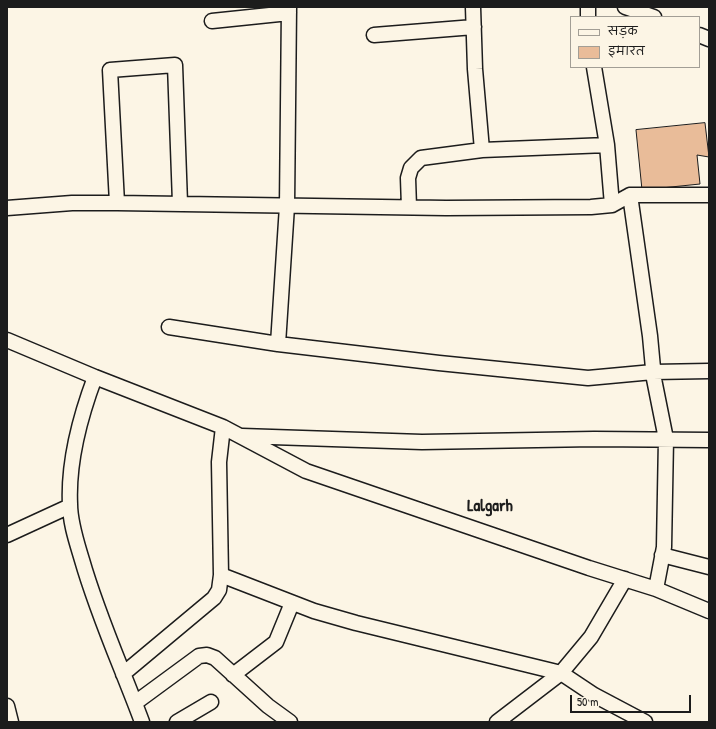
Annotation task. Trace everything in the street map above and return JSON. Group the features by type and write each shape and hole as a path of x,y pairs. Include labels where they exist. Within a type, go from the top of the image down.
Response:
{"street":[{"path":"473,7 477,103 482,150"},
{"path":"625,7 651,16"},
{"path":"212,21 289,10 287,206 278,344"},
{"path":"374,35 474,27"},
{"path":"116,203 110,70 176,65 180,203"},
{"path":"594,68 608,145 612,205"},
{"path":"409,207 408,178 411,168 421,158 482,150 608,145"},
{"path":"630,195 650,336 653,372 666,439 662,555 656,589"},
{"path":"7,208 72,203 180,203 409,207 591,207 612,205 630,195 709,195"},
{"path":"169,328 278,344 588,378 653,372 709,371"},
{"path":"7,340 95,377 223,427 306,471 656,589 709,611"},
{"path":"95,377 89,394 74,455 70,506 77,541 88,580 142,722"},
{"path":"123,674 214,598 219,590 221,575 219,469 223,427"},
{"path":"240,436 422,442 666,439 709,440"},
{"path":"7,535 70,506"},
{"path":"662,555 709,567"},
{"path":"221,575 292,603 356,623 561,673 594,695 645,722"},
{"path":"497,722 561,673 591,637 625,579"},
{"path":"233,675 276,642 292,603"},
{"path":"135,703 199,656 207,655 215,658 268,706 290,722"},
{"path":"177,722 211,702"},
{"path":"7,706 10,722"}],"building":[{"path":"705,123 709,157 697,155 700,184 642,190 636,130"}],"district":[{"name":"Lalgarh","path":"490,506"}]}
